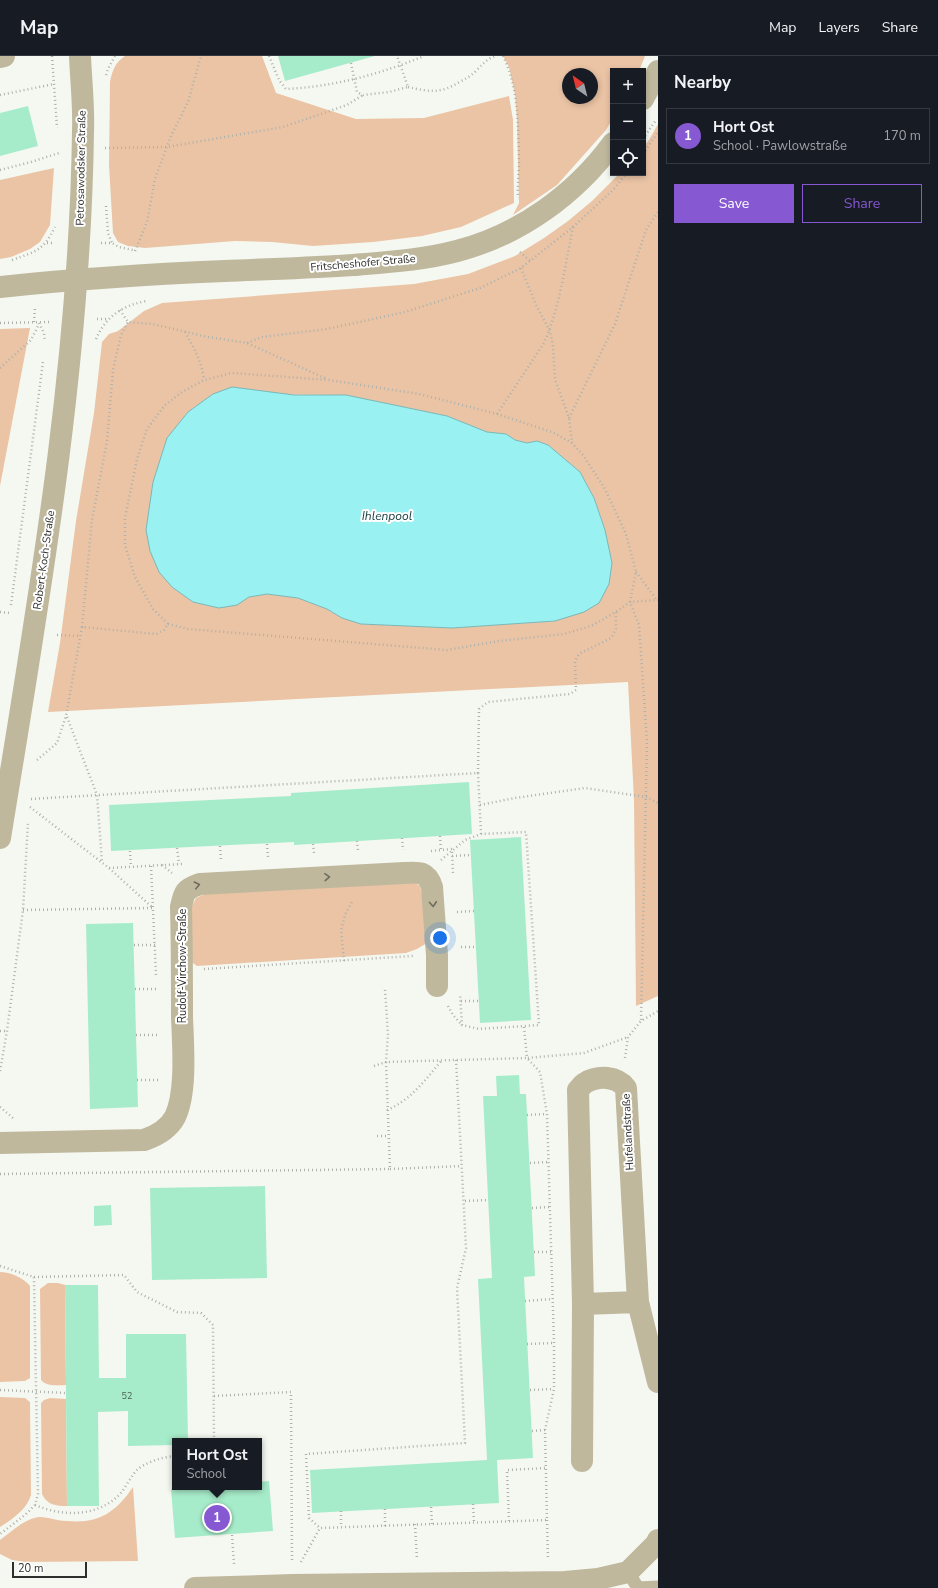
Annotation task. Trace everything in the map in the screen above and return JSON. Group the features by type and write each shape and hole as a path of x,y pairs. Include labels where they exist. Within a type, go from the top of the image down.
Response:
{"street":[{"path":"0,57 4,56"},
{"name":"Petrosawodsker Straße","path":"76,280 80,230 83,129 80,56"},
{"path":"646,93 658,71"},
{"name":"Fritscheshofer Straße","path":"0,287 140,275 307,268 394,262 457,251 492,239 517,228 554,204 579,182 610,146"},
{"name":"Robert-Koch-Straße","path":"0,838 51,510 73,331 76,280"},
{"name":"Rudolf-Virchow-Straße","path":"0,1143 144,1140 157,1136 167,1128 174,1119 178,1110 183,1074 181,907 184,895 189,887 200,884 410,872 421,873 430,880 432,887 437,955 437,986"},
{"name":"Hufelandstraße","path":"582,1461 584,1304 578,1090 585,1083 603,1077 621,1082 626,1088 638,1302 658,1382"},
{"path":"584,1304 638,1302"},
{"path":"195,1588 279,1586 565,1585 628,1572 656,1544 658,1540"}],"lane":[{"path":"628,1572 638,1588 658,1587"}],"path":[{"path":"0,95 54,84 52,56"},
{"path":"135,251 147,222 155,179 167,147 188,102 201,56"},
{"path":"269,56 278,80 286,89 308,88 355,78 401,66 424,56"},
{"path":"397,56 408,87"},
{"path":"104,148 167,147 283,127 347,105 363,95 389,92 408,87 427,91 439,91 451,88 472,75 490,58 496,56"},
{"path":"503,56 509,68 515,94 519,203"},
{"path":"351,63 357,92 363,95"},
{"path":"646,134 658,116"},
{"path":"646,150 658,132"},
{"path":"0,170 59,153"},
{"path":"247,343 262,337 327,329 405,312 480,288 521,268 573,227 613,190 625,176"},
{"path":"569,418 615,324 646,230 658,212"},
{"path":"497,414 544,343 550,331 573,227"},
{"path":"6,261 12,261 35,252 47,243"},
{"path":"112,243 128,250"},
{"path":"516,250 530,261"},
{"path":"521,268 536,305 550,331 553,346 555,379 569,418 572,443"},
{"path":"108,319 120,310 132,305"},
{"path":"120,310 128,322"},
{"path":"128,322 152,324 208,337 247,343 329,380"},
{"path":"36,761 57,743 66,716 82,627 92,520 108,441 112,370 121,335 128,322"},
{"path":"0,323 39,323"},
{"path":"39,323 44,333 46,342"},
{"path":"0,368 32,340 39,323"},
{"path":"185,332 196,351 203,369 204,380"},
{"path":"9,620 44,358"},
{"path":"232,373 329,380 419,394 497,414 552,432 572,443 583,455 605,489 626,534 636,572 657,599 630,602 591,626 564,634 500,641 446,650 188,629 168,624 153,609 135,577 125,545 125,518 136,459 147,428 166,406 182,392 204,380 232,373"},
{"path":"636,572 630,602 639,625 647,742 641,1021"},
{"path":"0,612 10,613"},
{"path":"481,834 478,773 479,709 488,702 570,694 576,690 575,661 579,654 611,638 616,629 616,612"},
{"path":"82,627 156,634 164,630 168,624"},
{"path":"53,634 80,636"},
{"path":"66,716 97,795 102,863"},
{"path":"30,799 478,773"},
{"path":"480,805 515,798 586,788 646,797 658,803"},
{"path":"30,806 102,863 153,908"},
{"path":"452,849 466,840 481,834 526,832 538,1025 479,1029"},
{"path":"440,836 441,850"},
{"path":"357,841 358,855"},
{"path":"178,848 179,864"},
{"path":"130,851 131,867"},
{"path":"452,856 471,855"},
{"path":"151,866 157,997"},
{"path":"344,961 341,930 345,915 355,894"},
{"path":"23,910 153,908"},
{"path":"134,945 155,945"},
{"path":"182,970 437,955"},
{"path":"135,989 157,989"},
{"path":"385,989 388,1035 386,1062 390,1169"},
{"path":"461,1001 479,1001"},
{"path":"621,1082 628,1037 641,1021 658,1011"},
{"path":"524,1027 527,1058 540,1072 547,1114 554,1343 554,1389 545,1430 548,1554"},
{"path":"136,1035 159,1035 158,1028"},
{"path":"0,1031 7,1031"},
{"path":"374,1066 386,1062 442,1059 527,1058 584,1053 628,1037"},
{"path":"388,1110 400,1105 420,1086 442,1059"},
{"path":"456,1059 465,1201 466,1248 456,1288 465,1443 306,1454 309,1518 320,1528 547,1520"},
{"path":"160,1073 161,1086"},
{"path":"137,1080 161,1080"},
{"path":"0,1107 13,1118 20,1120"},
{"path":"527,1115 547,1114"},
{"path":"377,1136 388,1136"},
{"path":"530,1163 549,1162"},
{"path":"0,1174 390,1169 462,1166"},
{"path":"465,1201 488,1200"},
{"path":"532,1208 550,1207"},
{"path":"534,1252 551,1252"},
{"path":"0,1266 34,1277 124,1275 137,1292 177,1312 201,1313 213,1325 214,1438"},
{"path":"0,1534 25,1515 35,1505 38,1494 34,1277"},
{"path":"525,1301 553,1299"},
{"path":"527,1344 554,1343"},
{"path":"530,1390 554,1389"},
{"path":"0,1390 66,1393"},
{"path":"214,1396 291,1392 279,1586"},
{"path":"532,1431 545,1430"},
{"path":"35,1505 46,1510 67,1513 87,1513 104,1506 120,1494 136,1470 159,1458 172,1456"},
{"path":"509,1521 507,1470 546,1468"},
{"path":"473,1504 474,1522"},
{"path":"431,1506 432,1524"},
{"path":"385,1509 385,1526"},
{"path":"341,1511 341,1527"},
{"path":"415,1524 417,1557"},
{"path":"304,1556 320,1528"},
{"path":"232,1535 236,1587"}],"shaded area":[{"path":"125,56 262,56 276,93 356,119 424,118 509,96 513,120 514,203 461,227 422,236 373,242 313,246 272,242 235,241 145,248 128,246 118,242 113,233 109,165 110,82 116,64"},
{"path":"503,56 645,56 640,68 610,68 610,123 606,130 557,185 513,215 519,203 515,94 509,67"},
{"path":"658,124 658,996 636,1006 634,800 628,682 48,712 60,643 76,521 94,413 102,342 109,334 118,331 144,311 162,303 414,284 468,274 515,256 544,238 592,201 617,176 646,176 646,144","holes":["213,394 346,395 447,416 487,432 506,434 515,440 527,443 537,441 548,445 580,472 594,498 605,530 555,621 452,628 361,624 342,618 327,609 298,598 267,594 249,597 219,608 193,602 172,587 167,438 188,412"]},
{"path":"54,168 50,225 40,242 30,249 11,257 0,259 0,180"},
{"path":"30,328 0,486 0,329"},
{"path":"412,881 420,886 423,899 427,943 406,953 197,966 190,961 191,908 196,898 205,894"},
{"path":"0,1272 16,1276 24,1280 30,1286 30,1378 25,1381 0,1382"},
{"path":"48,1283 65,1285 66,1385 49,1385 41,1380 40,1289"},
{"path":"0,1397 25,1398 30,1402 31,1495 23,1509 0,1527"},
{"path":"50,1398 66,1399 67,1506 59,1506 49,1503 42,1494 41,1403"},
{"path":"133,1487 138,1561 26,1562 12,1560 0,1554 0,1540 18,1526 29,1520 40,1517 64,1521 78,1521 97,1518 113,1510 127,1496"}],"water":[{"name":"Ihlenpool","path":"232,387 294,395 346,395 447,416 487,432 506,434 515,440 527,443 537,441 548,445 580,472 594,498 605,530 612,563 609,584 599,603 584,612 555,621 452,628 361,624 342,618 327,609 298,598 267,594 249,597 237,605 219,608 193,602 172,587 159,572 150,551 146,530 153,482 167,438 188,412 213,394"}],"building":[{"path":"278,56 375,56 285,81"},
{"path":"28,106 38,146 0,156 0,113"},
{"path":"469,782 472,834 294,845 294,842 111,851 109,805 291,796 291,793"},
{"path":"521,837 531,1020 480,1023 470,840"},
{"path":"133,923 138,1107 90,1109 86,924"},
{"path":"519,1075 520,1094 526,1094 535,1276 524,1277 533,1458 497,1460 499,1503 312,1513 310,1470 487,1460 478,1279 492,1278 483,1096 497,1096 496,1076"},
{"path":"265,1186 267,1278 152,1280 150,1188"},
{"path":"111,1205 112,1225 94,1226 94,1206"},
{"path":"65,1285 98,1285 99,1378 126,1378 126,1334 186,1334 188,1438 172,1438 172,1445 128,1446 128,1411 98,1412 99,1506 67,1506"},
{"path":"269,1481 273,1531 175,1538 171,1489 262,1490 262,1482"}],"place":[{"name":"Hort Ost","path":"217,1518"}]}
